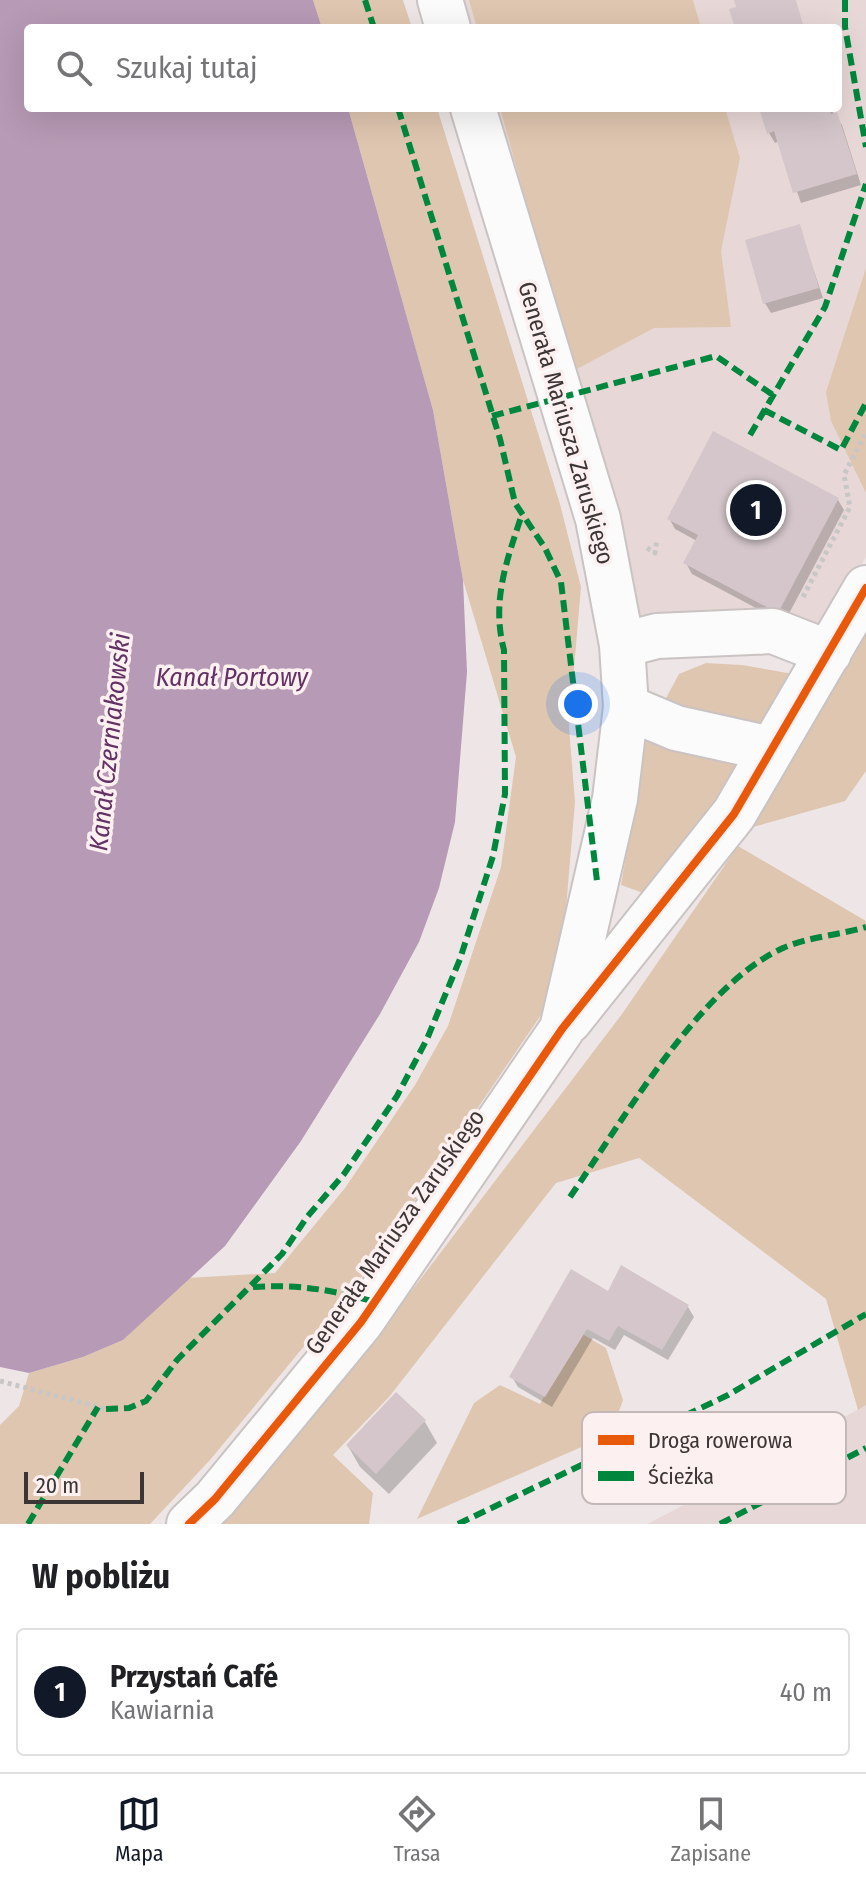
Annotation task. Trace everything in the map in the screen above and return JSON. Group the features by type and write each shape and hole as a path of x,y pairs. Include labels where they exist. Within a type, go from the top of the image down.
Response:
{"lane":[{"path":"440,0 447,24"},
{"name":"Generała Mariusza Zaruskiego","path":"189,1524 215,1499 361,1322 562,1029 615,799 626,707 622,645 598,519 474,112"},
{"path":"562,1029 734,814 866,588"},
{"path":"622,645 657,636 773,631 829,653"},
{"path":"626,707 676,728 771,749"}],"path":[{"path":"797,609 850,507 844,475 866,432"},
{"path":"0,1381 106,1409"}],"shaded area":[{"path":"313,0 403,0 411,24 321,24"},
{"path":"459,0 866,0 866,557 825,630 631,631 491,112 842,112 842,24 466,24"},
{"path":"469,0 693,0 700,24 476,24"},
{"path":"349,112 438,112 560,504 581,587 569,727 575,802 561,968 554,996 368,1269 210,1460 150,1524 0,1524 0,1425 19,1406 29,1373 83,1357 123,1340 186,1278 275,1273 345,1188 415,1085 448,1026 501,867 516,757 463,580 433,410"},
{"path":"501,112 726,112 740,158 721,251 731,327 654,328 573,371"},
{"path":"866,268 866,493 831,421 826,392"},
{"path":"866,631 866,771 845,801 753,827"},
{"path":"706,663 742,665 799,675 657,898 621,885 647,733 679,674"},
{"path":"738,846 866,921 866,1405 858,1410 826,1299 639,1158 556,1183 389,1397 333,1455 373,1493 369,1524 217,1524 400,1306 622,1014"},
{"path":"579,1332 606,1348 623,1400 619,1412 582,1412 582,1447 417,1519 474,1403 500,1385 540,1404"},
{"path":"866,1405 866,1524 647,1524 686,1504 846,1504 846,1416"}],"water":[{"name":"Kanał Portowy","path":"0,0 313,0 321,24 24,24 24,112 349,112 433,410 463,580 467,672 455,822 439,888 419,942 380,1014 301,1141 225,1246 123,1340 83,1357 29,1373 0,1367"}],"building":[{"path":"734,0 796,0 803,24 734,24 729,9 736,7"},
{"path":"760,112 837,112 857,174 793,193 774,131 767,134"},
{"path":"800,224 819,288 763,304 745,240"},
{"path":"713,431 839,498 778,613 683,563 698,535 667,519"},
{"path":"621,1265 689,1305 662,1350 618,1326 609,1341 587,1329 545,1397 509,1377 571,1269 608,1291"},
{"path":"396,1392 426,1420 376,1474 346,1445"}],"marked path":[{"path":"365,0 373,24"},
{"path":"845,0 845,27 866,147"},
{"path":"399,112 500,439 515,503 545,548 561,582 597,881"},
{"path":"750,435 825,307 866,184"},
{"path":"492,416 716,356 773,395"},
{"path":"764,410 841,450 866,403"},
{"path":"106,1409 129,1408 146,1401 177,1360 282,1254 307,1217 344,1174 397,1096 427,1039 460,959 493,856 505,794 504,650 500,632 500,598 506,564 522,514"},
{"path":"570,1197 665,1058 722,992 752,966 783,948 866,927"},
{"path":"253,1287 315,1289 375,1302"},
{"path":"692,1412 728,1395 866,1314"},
{"path":"28,1524 98,1407"},
{"path":"846,1458 866,1448"},
{"path":"458,1524 582,1465"},
{"path":"720,1524 758,1504"}],"cycle path":[{"path":"189,1524 215,1499 361,1322 562,1029 734,814 866,588"}],"place":[{"name":"Przystań Café","path":"756,510"}],"water label":[{"name":"Kanał Czerniakowski","path":"110,742"}]}
